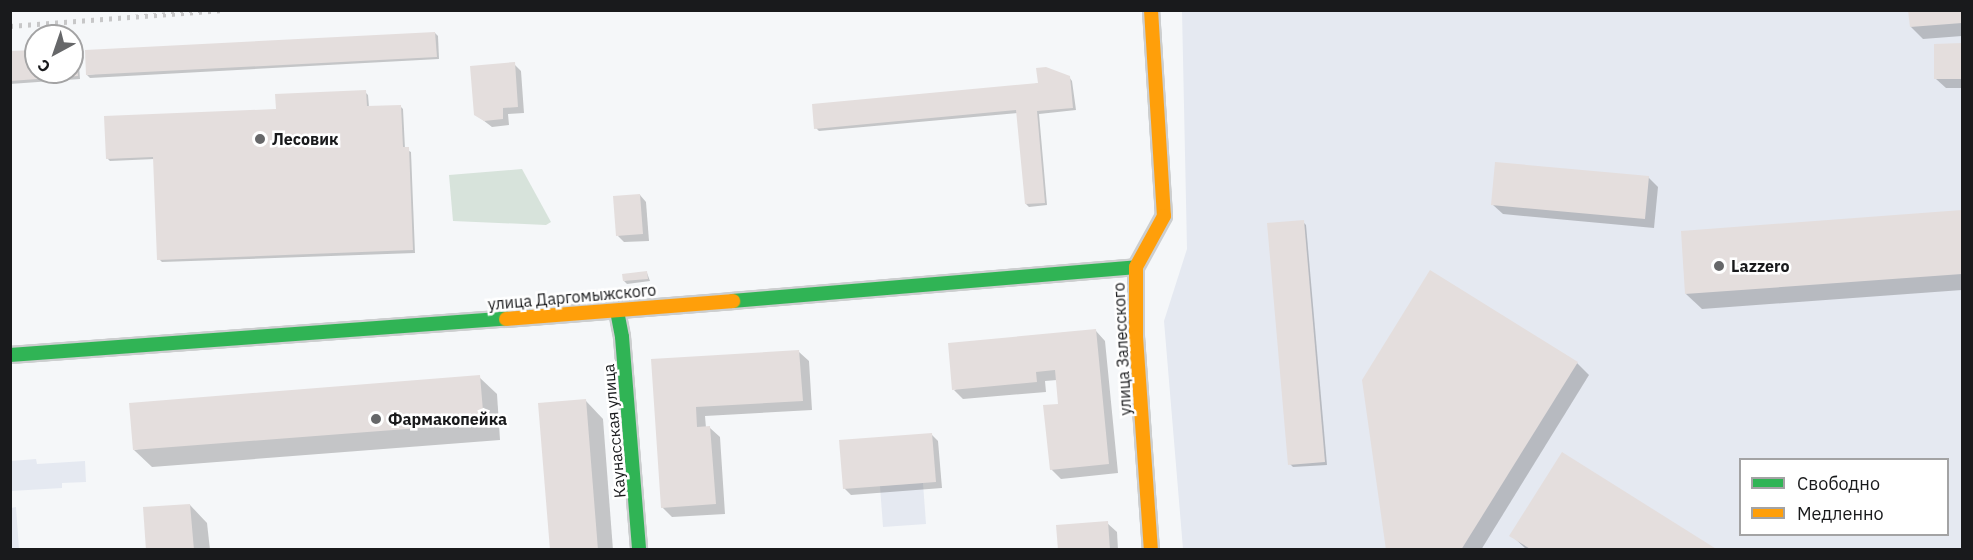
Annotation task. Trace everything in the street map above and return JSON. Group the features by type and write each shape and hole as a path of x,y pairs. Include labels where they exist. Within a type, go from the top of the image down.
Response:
{"street":[{"name":"улица Залесского","path":"1151,10 1164,216 1136,267 1136,337 1151,549"},
{"name":"улица Даргомыжского","path":"10,355 617,311 1136,267"},
{"name":"Каунасская улица","path":"617,311 622,337 639,549"}],"shaded area":[{"path":"1182,11 1962,11 1962,549 1183,549 1164,321 1187,249"},
{"path":"522,169 551,222 546,225 453,221 449,175"},
{"path":"36,459 37,464 85,461 86,482 62,483 62,488 11,491 11,461"},
{"path":"923,483 926,524 883,527 880,486"},
{"path":"16,507 19,549 11,549 11,508"}],"building":[{"path":"1908,10 1962,10 1962,23 1910,27"},
{"path":"435,32 437,57 86,75 85,50"},
{"path":"1962,43 1962,79 1934,79 1934,44"},
{"path":"24,50 24,80 10,81 10,51"},
{"path":"515,62 518,107 503,108 503,119 484,121 474,115 470,66"},
{"path":"1046,67 1070,76 1073,108 1037,111 1045,203 1025,204 1016,110 814,129 812,104 1038,83 1036,68"},
{"path":"366,90 367,106 401,105 403,147 409,147 413,250 157,260 153,157 106,159 104,116 276,109 275,94"},
{"path":"1495,162 1649,176 1645,219 1491,205"},
{"path":"640,194 643,234 616,236 613,196"},
{"path":"1962,210 1962,274 1685,294 1681,231"},
{"path":"1304,220 1325,462 1288,465 1267,223"},
{"path":"1430,270 1578,362 1461,550 1386,550 1362,380"},
{"path":"647,271 648,279 623,281 622,274"},
{"path":"1096,329 1109,464 1050,470 1043,405 1058,404 1055,370 1036,372 1037,382 952,390 948,343"},
{"path":"799,350 803,401 696,407 697,427 710,426 716,504 661,508 651,359"},
{"path":"480,375 484,423 133,450 129,403"},
{"path":"586,399 598,550 550,550 538,403"},
{"path":"932,433 936,482 843,489 839,440"},
{"path":"1562,452 1718,550 1532,550 1509,536"},
{"path":"190,504 194,550 146,550 143,507"},
{"path":"1108,521 1110,550 1058,550 1056,525"}],"railway":[{"path":"10,26 223,10"}],"traffic: fast":[{"path":"733,301 1136,267"},
{"path":"617,311 622,337 639,550"},
{"path":"10,355 506,319"}],"traffic: slow":[{"path":"1151,10 1164,216 1136,267 1136,337 1151,550"},
{"path":"506,319 733,301"}],"place":[{"name":"Лесовик","path":"260,139"},
{"name":"Lazzero","path":"1719,266"},
{"name":"Фармакопейка","path":"376,419"}]}
